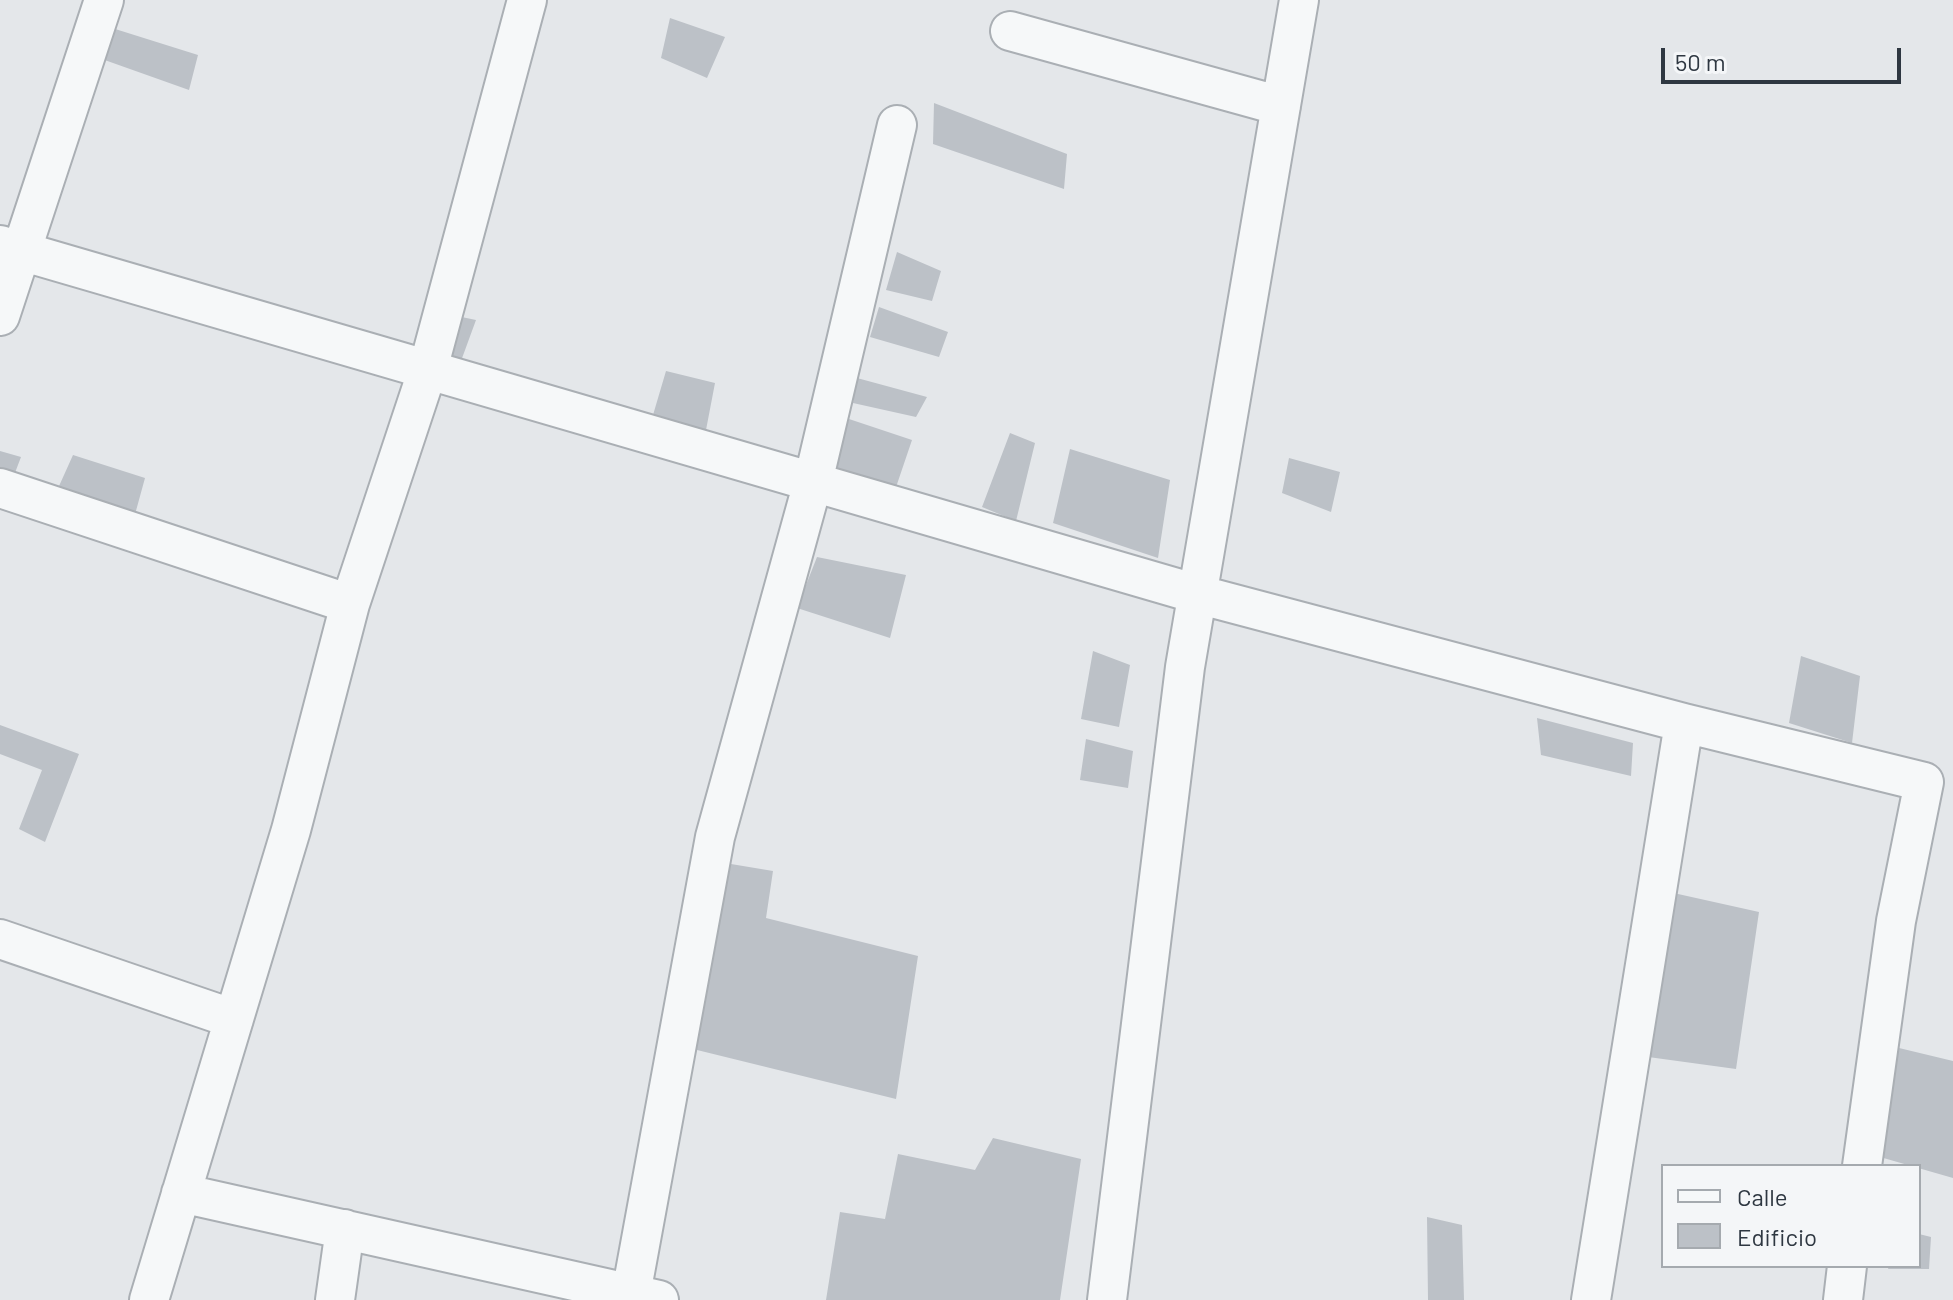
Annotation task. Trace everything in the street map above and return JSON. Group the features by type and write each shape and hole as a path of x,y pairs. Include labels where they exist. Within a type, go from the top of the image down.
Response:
{"street":[{"path":"0,316 11,248 104,0"},
{"path":"149,1300 291,830 350,604 428,369 527,0"},
{"path":"1107,1300 1185,667 1299,0"},
{"path":"1010,31 1281,106"},
{"path":"181,1193 345,1229 546,1288 645,1297 715,837 813,482 897,125"},
{"path":"11,248 1197,594 1684,723 1924,782 1896,921 1862,1164"},
{"path":"0,488 350,604"},
{"path":"1591,1300 1684,723"},
{"path":"0,939 234,1019"},
{"path":"335,1300 345,1229"},
{"path":"1843,1300 1847,1268"}],"building":[{"path":"670,18 725,37 707,78 661,58"},
{"path":"112,28 198,55 189,90 99,58"},
{"path":"934,103 1067,154 1064,189 933,144"},
{"path":"897,252 941,271 932,301 886,290"},
{"path":"879,307 948,332 939,357 870,337"},
{"path":"452,315 476,320 461,361 438,358"},
{"path":"666,371 715,383 706,430 653,415"},
{"path":"857,378 927,397 916,417 853,403"},
{"path":"849,419 912,440 893,496 832,469"},
{"path":"1010,433 1035,443 1016,521 982,507"},
{"path":"1070,449 1170,480 1158,558 1053,523"},
{"path":"0,451 21,457 13,478 0,474"},
{"path":"73,455 145,478 134,518 55,495"},
{"path":"1289,458 1340,472 1331,512 1282,493"},
{"path":"817,557 906,575 890,638 797,608"},
{"path":"1093,651 1130,665 1119,727 1081,719"},
{"path":"1801,656 1860,676 1852,743 1789,723"},
{"path":"1537,718 1633,743 1631,776 1541,755"},
{"path":"0,725 79,754 45,842 19,829 42,770 0,754"},
{"path":"1086,739 1133,751 1128,788 1080,780"},
{"path":"725,863 773,871 766,918 918,956 896,1099 693,1049"},
{"path":"1669,892 1759,912 1736,1069 1641,1056"},
{"path":"1899,1048 1953,1061 1953,1178 1921,1169 1921,1164 1904,1164 1880,1157"},
{"path":"993,1138 1081,1159 1060,1300 826,1300 840,1212 885,1219 898,1154 975,1170"},
{"path":"1427,1217 1462,1225 1464,1300 1428,1300"},
{"path":"1921,1234 1931,1237 1929,1269 1888,1269 1921,1268"}]}
